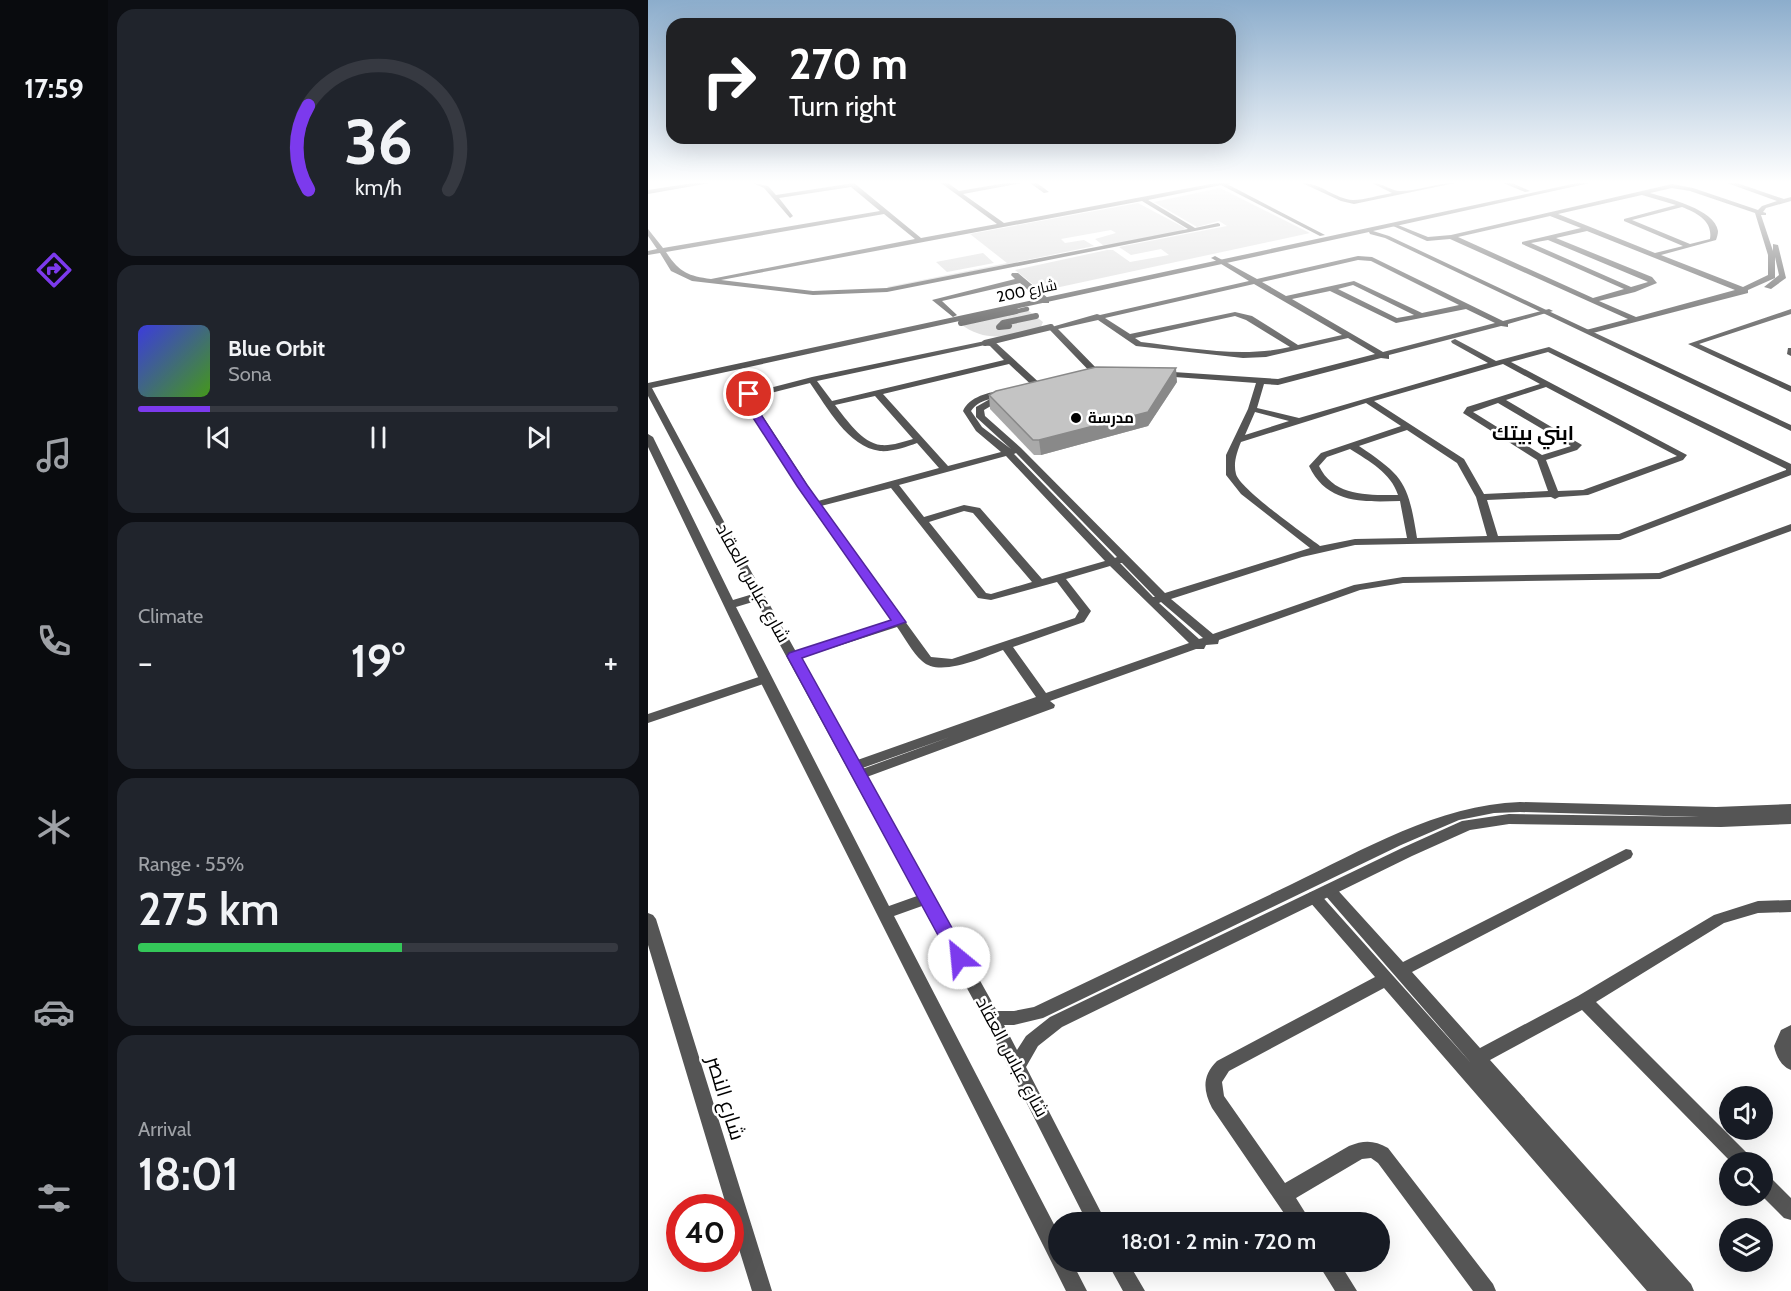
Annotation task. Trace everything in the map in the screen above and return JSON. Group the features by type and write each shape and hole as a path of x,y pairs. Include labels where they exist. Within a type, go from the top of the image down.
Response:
{"street":[{"path":"657,243 676,272 702,281 813,293 854,293 887,290 1126,243"},
{"path":"648,253 706,243"},
{"path":"702,281 903,243"},
{"name":"شارع 200","path":"648,387 1025,307 1043,298 1284,243"},
{"name":"شارع 200","path":"648,380 953,315 1316,243"},
{"path":"1400,243 1791,425"},
{"path":"1405,243 1551,313"},
{"path":"1465,243 1634,319"},
{"path":"1525,243 1632,290"},
{"path":"1562,243 1649,279 1653,283 1593,300"},
{"path":"1624,243 1747,292"},
{"path":"1682,243 1689,246"},
{"path":"1654,255 1700,243"},
{"path":"1594,333 1770,286 1783,276 1771,243"},
{"path":"1775,255 1791,256"},
{"path":"1059,578 1085,611 1084,617 1007,646 953,663 934,663 927,660 815,505 746,397 812,380 1365,257 1505,325"},
{"path":"1215,258 1387,357 1455,341 1505,325"},
{"path":"1005,267 1043,298"},
{"path":"953,315 936,300 1021,280"},
{"path":"1284,299 1359,284 1422,316"},
{"path":"1331,288 1391,321 1467,306"},
{"path":"1594,333 1634,319 1747,292"},
{"path":"961,323 1025,307 1052,328 1099,375"},
{"path":"1790,312 1693,341 1692,344 1791,389"},
{"path":"1149,375 1260,385 1312,381 1387,357 1551,313"},
{"path":"1128,337 1235,314 1248,318 1297,348"},
{"path":"1004,325 1036,316"},
{"path":"1097,316 1143,345 1242,356 1266,355 1348,336"},
{"path":"988,318 1022,334"},
{"path":"1455,341 1547,384 1682,455 1680,458 1595,490 1555,496 1481,497"},
{"path":"985,343 992,344 1033,388 987,403 979,409 979,413 1013,451 1158,599 1200,646"},
{"path":"1158,599 1317,549 1355,542 1412,539 1620,537 1790,472 1791,468 1551,349 1367,400 1236,441"},
{"path":"830,404 1010,361"},
{"path":"812,380 866,444 881,448 919,440"},
{"path":"1547,384 1470,409 1468,413 1541,459 1555,496"},
{"path":"1260,385 1252,409 1236,441 1229,465 1231,475 1237,484 1317,549"},
{"name":"شارع عباس العقاد","path":"648,387 992,1018 1092,1212"},
{"path":"877,393 946,470"},
{"path":"1367,400 1461,461 1481,497 1493,538"},
{"path":"1500,400 1576,445 1574,448 1541,459"},
{"path":"1252,409 1301,421"},
{"path":"1405,498 1351,495 1324,483 1314,466 1318,460 1351,445 1408,427"},
{"name":"شارع عباس العقاد","path":"648,437 765,679 1048,1233"},
{"path":"1351,445 1395,476 1405,498 1412,539"},
{"path":"815,505 1013,451"},
{"path":"893,484 982,596 991,597 1119,561"},
{"path":"921,521 964,508 976,510 1039,584"},
{"path":"856,771 1214,640 1331,602 1386,590 1660,576 1791,527"},
{"path":"1545,583 1670,581 1791,534"},
{"path":"729,605 760,596"},
{"path":"1158,599 1214,640"},
{"path":"794,656 899,622"},
{"path":"1007,646 1043,698"},
{"path":"856,771 1043,698 1200,646"},
{"path":"648,719 765,679"},
{"path":"1017,1067 1025,1049 1047,1028 1321,893 1456,816 1507,807 1716,812 1791,809"},
{"path":"992,1018 1014,1018 1037,1013 1401,846 1467,825 1509,819 1710,822 1791,819"},
{"path":"1294,1212 1215,1096 1214,1077 1223,1066 1626,854"},
{"path":"1321,893 1502,1099 1660,1291"},
{"path":"886,913 927,898"},
{"path":"1477,1058 1584,1001 1719,919 1758,907 1791,906"},
{"name":"شارع النصر","path":"648,919 762,1291"},
{"path":"1393,975 1477,1058 1502,1099 1684,1291"},
{"path":"1584,1001 1733,1152"},
{"path":"1037,1013 1047,1028"},
{"path":"1791,1032 1783,1037 1782,1042 1784,1053 1791,1062"},
{"path":"1283,1195 1356,1152 1367,1149 1377,1151 1385,1157 1486,1291"},
{"path":"1773,1193 1791,1211"},
{"path":"1067,1272 1077,1291"},
{"path":"1123,1272 1135,1291"},
{"path":"1334,1272 1347,1291"}],"shaded area":[{"path":"982,243 1089,243 1094,246 889,289 887,287 1007,263"},
{"path":"1100,243 1118,243 1104,246"},
{"path":"1138,243 1263,243 1046,290 1040,290 1015,270 1107,250 1113,250 1130,262 1169,255 1161,249 1131,255 1119,247"},
{"path":"983,253 994,263 947,272 936,262"},
{"path":"1025,308 1043,322 1040,329 1008,336 988,336 969,330 959,323"}],"building":[{"name":"مدرسة","path":"1096,367 1176,368 1148,412 1039,440 1033,440 989,395 996,391"}],"place":[{"name":"مدرسة","path":"1076,418"}],"district":[{"name":"ابني بيتك","path":"1533,433"}],"route":[{"path":"749,394 746,398 802,486 899,622 794,656 959,958"}]}
